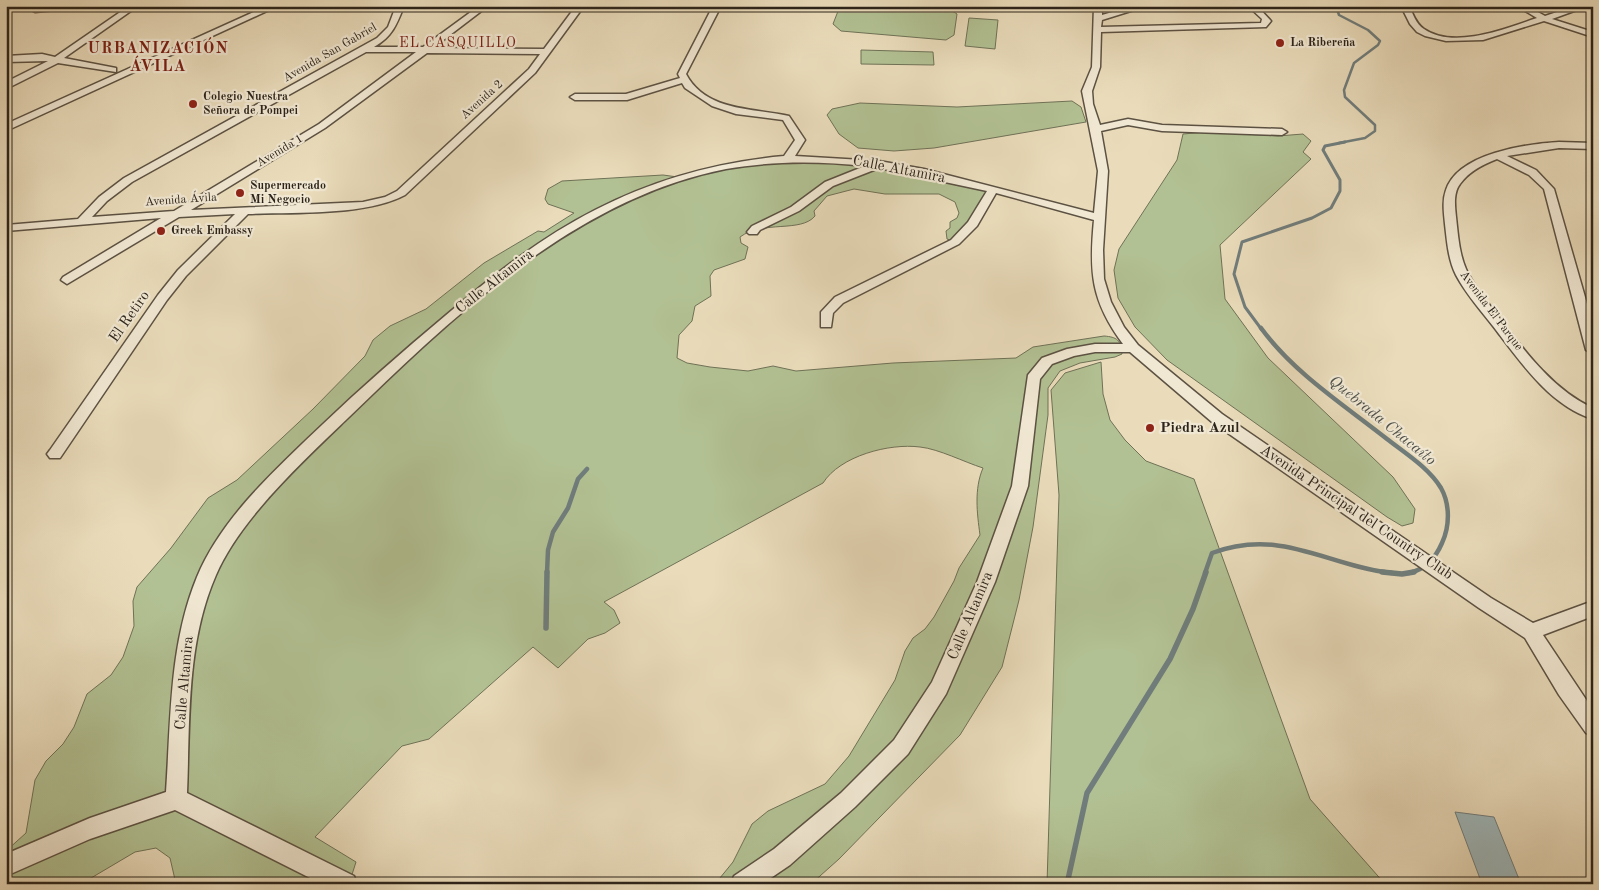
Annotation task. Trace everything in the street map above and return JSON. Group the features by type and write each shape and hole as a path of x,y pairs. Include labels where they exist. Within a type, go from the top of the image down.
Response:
{"street":[{"path":"36,10 92,6"},
{"path":"6,86 58,59 134,6"},
{"path":"6,128 274,6"},
{"name":"Avenida San Gabriel","path":"82,221 103,199 128,180 380,40 392,28 400,6"},
{"name":"Avenida 1","path":"67,280 322,126 484,6"},
{"name":"Avenida 2","path":"388,200 401,193 532,71 574,17 580,6"},
{"path":"716,6 682,74 684,80 697,93 727,109 786,118 800,140 788,160"},
{"name":"Avenida Principal del Country Club","path":"1098,6 1096,67 1087,91 1104,171 1099,218 1098,279 1105,302 1118,328 1133,348 1217,418 1531,632"},
{"path":"1097,24 1143,6"},
{"path":"1097,24 1263,25 1267,21 1266,18 1252,6"},
{"path":"1406,6 1415,26 1432,35 1453,39 1483,38 1545,20 1584,6"},
{"path":"1521,6 1545,20 1593,35"},
{"path":"366,49 548,52"},
{"path":"6,59 30,56 58,59 113,70"},
{"path":"575,97 628,97 684,80"},
{"path":"1091,114 1162,128 1282,132"},
{"path":"1096,129 1128,122"},
{"name":"Avenida El Parque","path":"1589,413 1570,402 1542,376 1457,267 1454,254 1449,197 1455,181 1469,170 1497,155 1540,147 1593,146"},
{"path":"1497,155 1534,174 1549,188 1593,350"},
{"name":"Calle Altamira","path":"176,799 186,640 206,575 235,529 279,478 352,403 421,342 534,251 581,222 664,184 745,163 788,160 836,159 881,164 993,190 1099,218"},
{"path":"753,232 756,228 795,209 829,184 881,164"},
{"path":"826,324 827,312 839,300 954,242 973,224 993,190"},
{"name":"Avenida Ávila","path":"6,228 174,214 363,205 388,200"},
{"name":"El Retiro","path":"55,454 162,298 182,273 246,210"},
{"name":"Calle Altamira","path":"742,884 782,857 848,800 901,747 939,688 986,582 1020,486 1033,378 1047,360 1072,352 1095,348 1133,348"},
{"path":"1589,413 1593,426"},
{"path":"1593,608 1531,632 1566,689 1593,726"},
{"path":"6,865 108,820 176,799 346,884"}],"green space":[{"path":"840,6 948,8 957,14 954,35 946,40 841,31 833,24"},
{"path":"969,18 998,20 995,49 965,46"},
{"path":"861,50 933,52 934,65 861,64"},
{"path":"1072,101 1081,107 1086,122 934,148 894,151 858,148 839,134 827,115 832,109 860,103 957,107"},
{"path":"1206,132 1278,136 1303,134 1311,141 1303,152 1311,159 1220,245 1225,299 1268,358 1393,477 1415,509 1413,523 1402,526 1387,517 1167,360 1135,327 1118,298 1114,270 1119,249 1177,160 1183,134"},
{"path":"836,159 993,190 955,242 947,239 946,231 950,228 950,222 957,218 959,213 955,202 939,194 885,194 854,189 827,196 814,211 815,216 809,221 791,226 770,227 749,232 740,237 741,243 748,247 745,259 714,270 710,276 711,296 695,306 692,321 679,335 677,358 687,363 710,367 748,371 773,366 796,371 893,363 1016,358 1033,347 1104,336 1118,340 1121,345 1122,354 1080,363 1060,371 1048,388 1048,415 1033,527 1019,600 1002,667 960,735 839,859 811,884 715,884 733,862 752,824 768,811 825,784 849,756 895,680 905,651 913,638 925,629 934,617 959,568 980,535 977,493 983,468 935,450 908,446 866,453 841,465 823,483 604,602 614,610 620,623 605,633 588,639 558,668 533,647 429,739 402,746 315,837 356,862 349,884 176,884 170,858 156,848 135,852 86,881 77,884 6,884 6,851 26,833 35,780 46,761 63,744 74,727 87,694 111,675 123,657 134,626 133,601 137,587 171,548 208,498 237,480 313,409 365,356 373,340 390,326 426,309 484,263 538,231 544,232 574,213 548,204 545,199 548,189 562,181 663,175 685,178 745,163"},
{"path":"1101,362 1103,394 1110,420 1125,440 1146,461 1194,479 1310,799 1385,884 1047,884 1059,495 1051,390 1065,373"}],"water":[{"path":"1455,812 1494,817 1521,884 1482,884"}],"waterway":[{"name":"Quebrada Chacaíto","path":"1336,6 1339,15 1368,30 1380,41 1378,45 1354,63 1344,90 1345,97 1375,125 1375,131 1365,138 1339,143"},
{"name":"Quebrada Chacaíto","path":"1262,330 1245,307 1234,274 1242,242 1312,218 1331,208 1340,191 1340,180 1323,150 1325,146 1345,142"},
{"name":"Quebrada Chacaíto","path":"1261,328 1304,374 1416,461 1441,488 1446,501 1448,515 1445,536 1437,553 1429,562 1420,569 1410,573"},
{"path":"547,573 548,550 553,532 568,508 578,479 587,469"},
{"name":"Quebrada Chacaíto","path":"1205,573 1212,553 1237,546 1260,544 1282,546 1368,569 1392,573"},
{"path":"546,628 547,572"},
{"name":"Quebrada Chacaíto","path":"1067,884 1087,793 1170,659 1193,609 1206,572"},
{"name":"Quebrada Chacaíto","path":"1382,572 1392,573"},
{"name":"Quebrada Chacaíto","path":"1410,573 1414,572"},
{"name":"Quebrada Chacaíto","path":"1392,573 1410,573"}],"place":[{"name":"La Ribereña","path":"1280,43"},
{"name":"Colegio Nuestra Señora de Pompei","path":"193,104"},
{"name":"Supermercado Mi Negocio","path":"240,193"},
{"name":"Greek Embassy","path":"161,231"},
{"name":"Piedra Azul","path":"1150,428"}],"district":[{"name":"EL CASQUILLO","path":"458,43"},
{"name":"URBANIZACIÓN ÁVILA","path":"158,58"}]}
